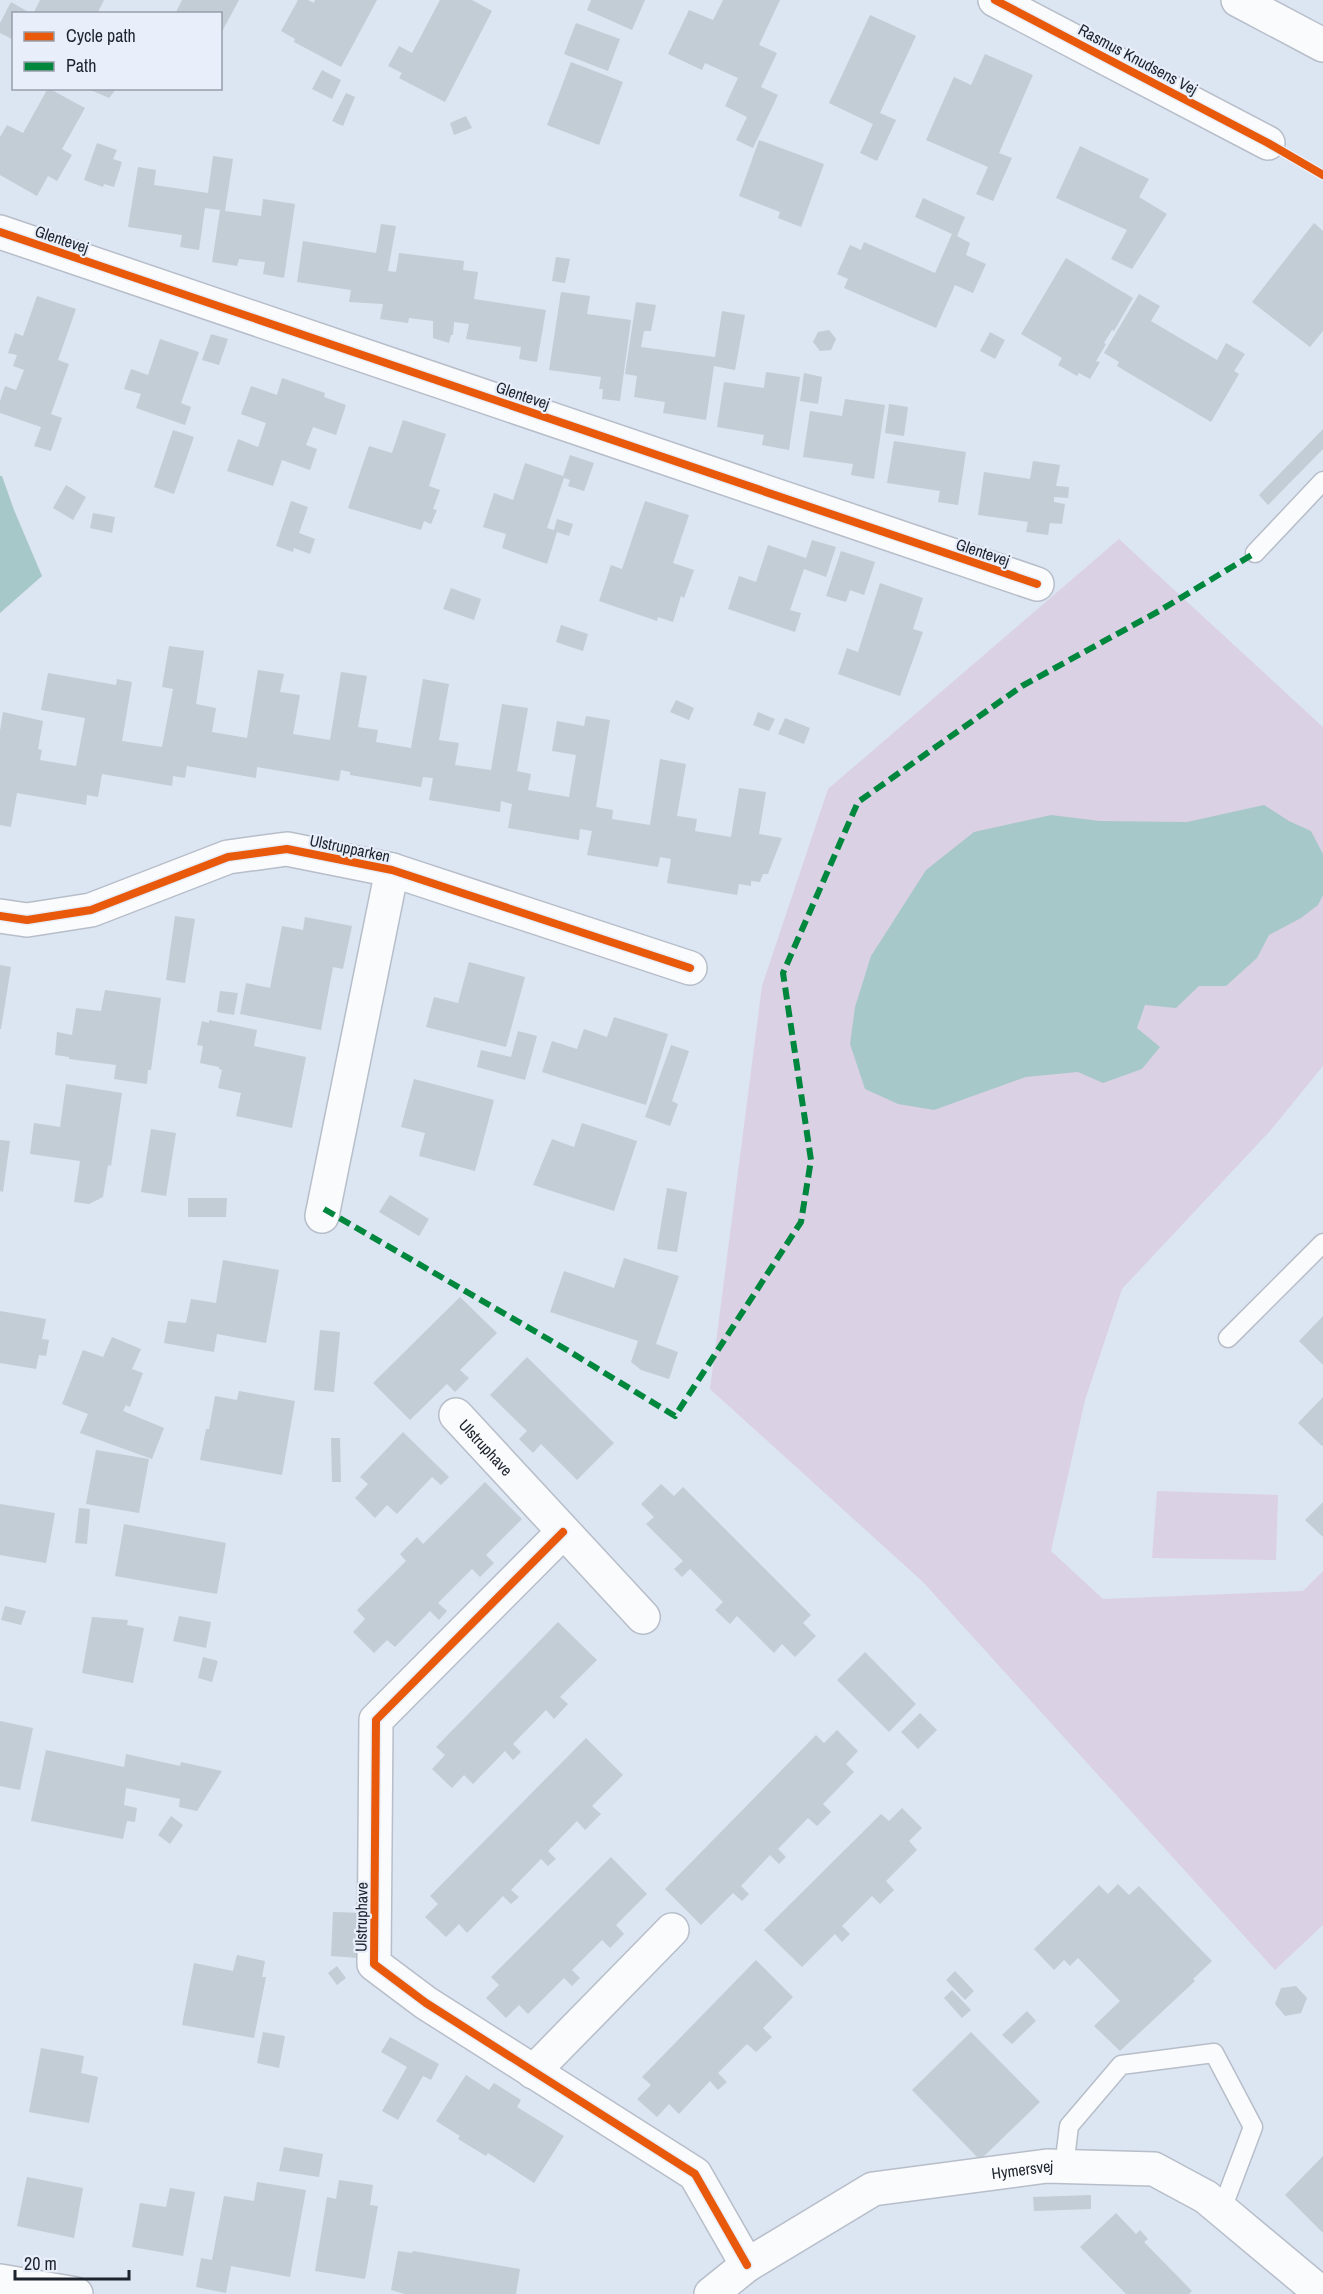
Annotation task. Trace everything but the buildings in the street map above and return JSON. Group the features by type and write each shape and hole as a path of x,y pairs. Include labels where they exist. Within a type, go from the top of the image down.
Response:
{"street":[{"name":"Rasmus Knudsens Vej","path":"995,0 1033,9 1268,143"},
{"path":"1238,0 1323,45"},
{"name":"Glentevej","path":"0,232 1036,584"},
{"name":"Ulstrupparken","path":"0,916 27,920 91,910 228,857 287,849 392,870 690,968"},
{"name":"Ulstrupparken","path":"322,1216 392,870"},
{"name":"Ulstruphave","path":"456,1415 643,1617"},
{"name":"Ulstruphave","path":"563,1532 376,1720 374,1964 426,2003 695,2174 747,2265"},
{"path":"533,2072 672,1930"},
{"name":"Hymersvej","path":"711,2294 747,2265 873,2189 1047,2166 1154,2169 1206,2197 1322,2294"},
{"path":"0,2281 76,2294"}],"lane":[{"path":"1255,553 1323,481"},
{"path":"1228,1338 1323,1243"},
{"path":"1064,2167 1069,2126 1120,2065 1214,2053 1253,2127 1222,2209"}],"shaded area":[{"path":"0,476 2,476 42,576 0,613"},
{"path":"1119,539 1323,727 1323,1066 1270,1131 1122,1289 1085,1400 1051,1551 1103,1599 1303,1591 1323,1571 1323,1925 1275,1970 923,1582 710,1389 762,986 828,789"},
{"path":"1264,805 1289,821 1311,831 1323,854 1323,895 1318,905 1301,918 1269,935 1257,958 1226,986 1199,986 1176,1008 1145,1005 1137,1028 1160,1047 1142,1069 1103,1083 1078,1072 1026,1077 934,1110 898,1104 865,1089 850,1044 855,1007 871,956 926,870 974,832 1051,815 1100,821 1187,822"},
{"path":"1157,1491 1278,1495 1276,1560 1152,1558"}],"marked path":[{"path":"324,1209 567,1350 675,1416 801,1222 811,1160 783,973 858,802 1022,686 1159,611 1255,553"}],"cycle path":[{"path":"995,0 1268,143 1323,175"},
{"path":"0,232 1037,584"},
{"path":"0,916 27,920 91,910 228,857 287,849 392,870 690,968"},
{"path":"563,1532 376,1720 374,1964 426,2003 695,2174 747,2265"}]}
